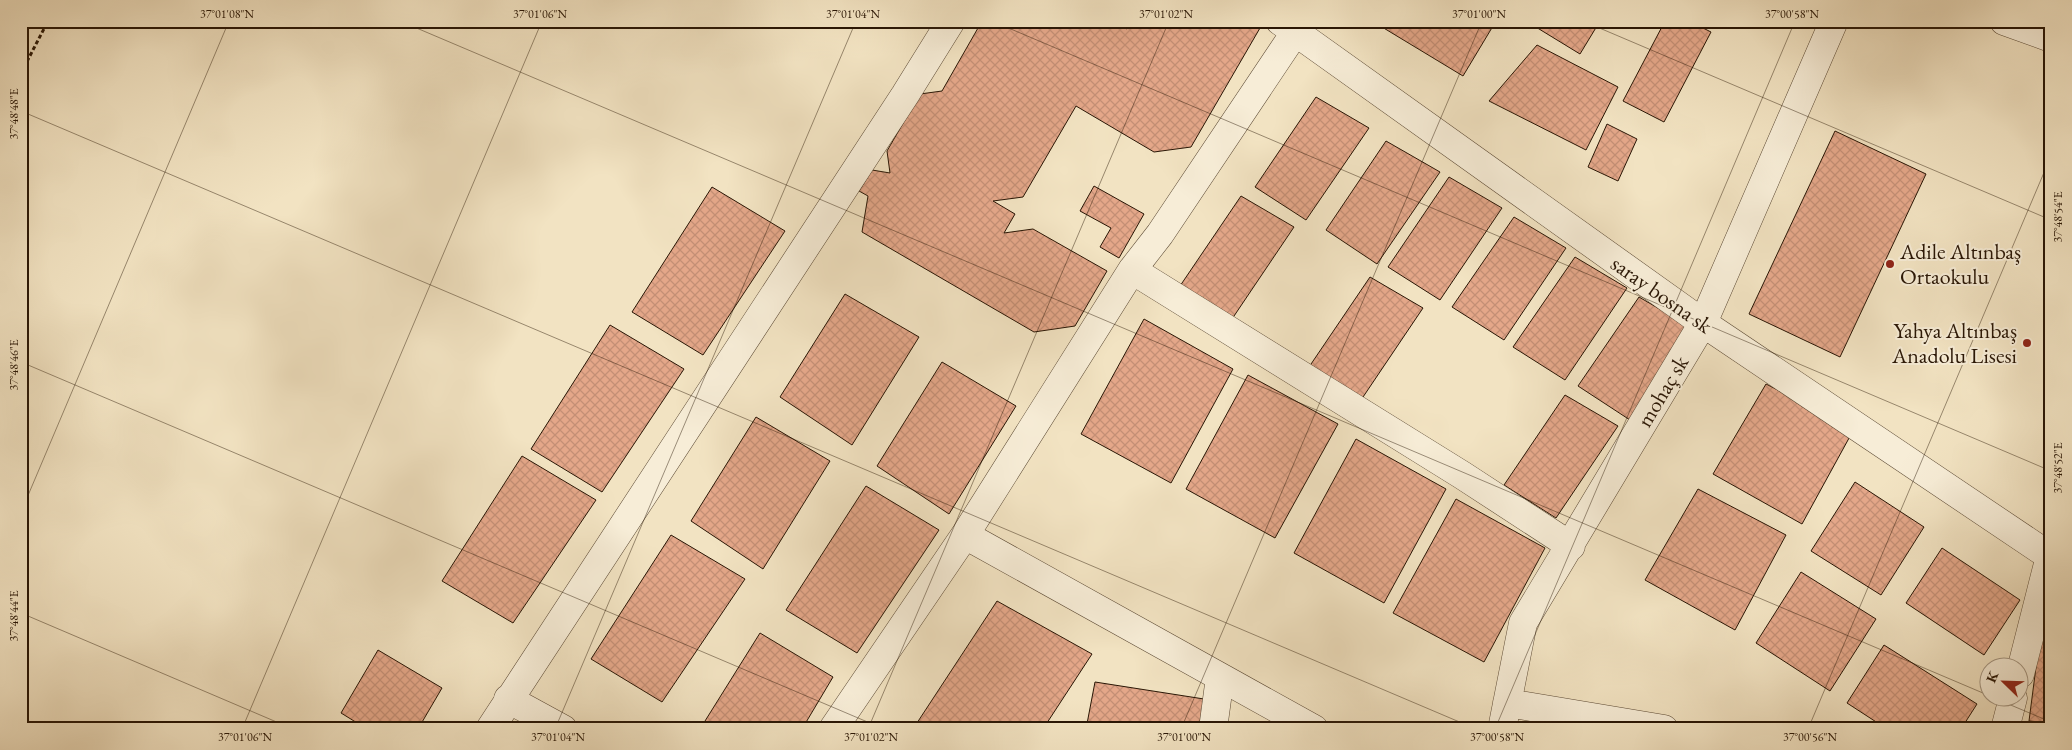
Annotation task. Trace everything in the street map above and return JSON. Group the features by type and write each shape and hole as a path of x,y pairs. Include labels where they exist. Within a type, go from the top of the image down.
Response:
{"street":[{"path":"490,729 900,104 951,21"},
{"name":"mohaç sk","path":"1505,716 1523,623 1571,546 1703,323 1834,21"},
{"path":"2004,21 2051,38"},
{"path":"833,729 965,535 1132,270 1160,234 1288,26"},
{"name":"saray bosna sk","path":"1288,26 1703,323 2050,556"},
{"path":"1132,270 1462,475 1571,546"},
{"path":"965,535 1314,729"},
{"path":"2024,658 2050,556"},
{"path":"1214,729 1220,678"},
{"path":"508,699 563,729"},
{"path":"2005,729 2010,708"},
{"path":"1505,716 1664,729"}],"path":[{"path":"21,74 48,21"}],"building":[{"path":"982,21 1114,21 1127,29 1132,21 1249,21 1260,28 1191,147 1154,152 1076,106 1023,197 993,201 1015,214 1004,233 1033,229 1107,271 1075,326 1034,332 862,232 868,196 859,191 872,170 890,173 887,151 920,94 942,91"},
{"path":"1386,21 1496,21 1463,76 1382,27"},
{"path":"1526,21 1600,21 1580,54"},
{"path":"1665,21 1689,21 1711,32 1664,122 1623,101"},
{"path":"1537,45 1618,87 1586,150 1489,101"},
{"path":"1316,97 1369,128 1306,220 1255,187"},
{"path":"1607,124 1637,139 1618,181 1588,167"},
{"path":"1835,131 1926,174 1840,357 1749,314"},
{"path":"1386,141 1440,172 1377,264 1326,230"},
{"path":"1449,177 1502,208 1440,300 1388,267"},
{"path":"1094,186 1144,214 1119,258 1100,247 1111,228 1080,211"},
{"path":"712,187 785,231 703,355 632,312"},
{"path":"1241,196 1294,227 1232,319 1180,286"},
{"path":"1514,217 1566,248 1504,340 1452,307"},
{"path":"1575,257 1627,288 1565,380 1513,347"},
{"path":"1370,277 1423,308 1361,400 1309,367"},
{"path":"845,294 919,337 852,445 780,397"},
{"path":"1639,297 1692,328 1630,420 1578,386"},
{"path":"1144,319 1233,369 1171,483 1081,434"},
{"path":"610,325 684,369 602,492 531,449"},
{"path":"942,362 1016,406 949,514 877,466"},
{"path":"1248,375 1338,424 1275,538 1186,489"},
{"path":"1766,384 1854,429 1802,524 1713,474"},
{"path":"1565,395 1618,426 1556,518 1504,485"},
{"path":"756,417 830,461 763,569 691,521"},
{"path":"1356,439 1446,489 1384,603 1294,553"},
{"path":"522,456 596,500 513,623 442,581"},
{"path":"1855,482 1924,527 1881,595 1811,551"},
{"path":"866,486 939,530 857,653 786,610"},
{"path":"1698,489 1786,535 1735,630 1645,580"},
{"path":"1456,499 1545,548 1484,662 1393,613"},
{"path":"671,535 745,579 662,702 591,659"},
{"path":"1942,548 2020,600 1984,655 1906,603"},
{"path":"1801,572 1876,619 1830,691 1756,643"},
{"path":"997,601 1092,654 1043,729 913,729"},
{"path":"2042,621 2051,622 2051,723 2029,721"},
{"path":"760,633 833,677 802,729 700,729"},
{"path":"1884,645 1977,704 1961,729 1887,729 1847,703"},
{"path":"378,650 442,688 418,729 367,729 341,713"},
{"path":"1095,682 1204,699 1199,729 1086,729"}],"place":[{"name":"Adile Altınbaş Ortaokulu","path":"1890,264"},
{"name":"Yahya Altınbaş Anadolu Lisesi","path":"2027,343"}]}
